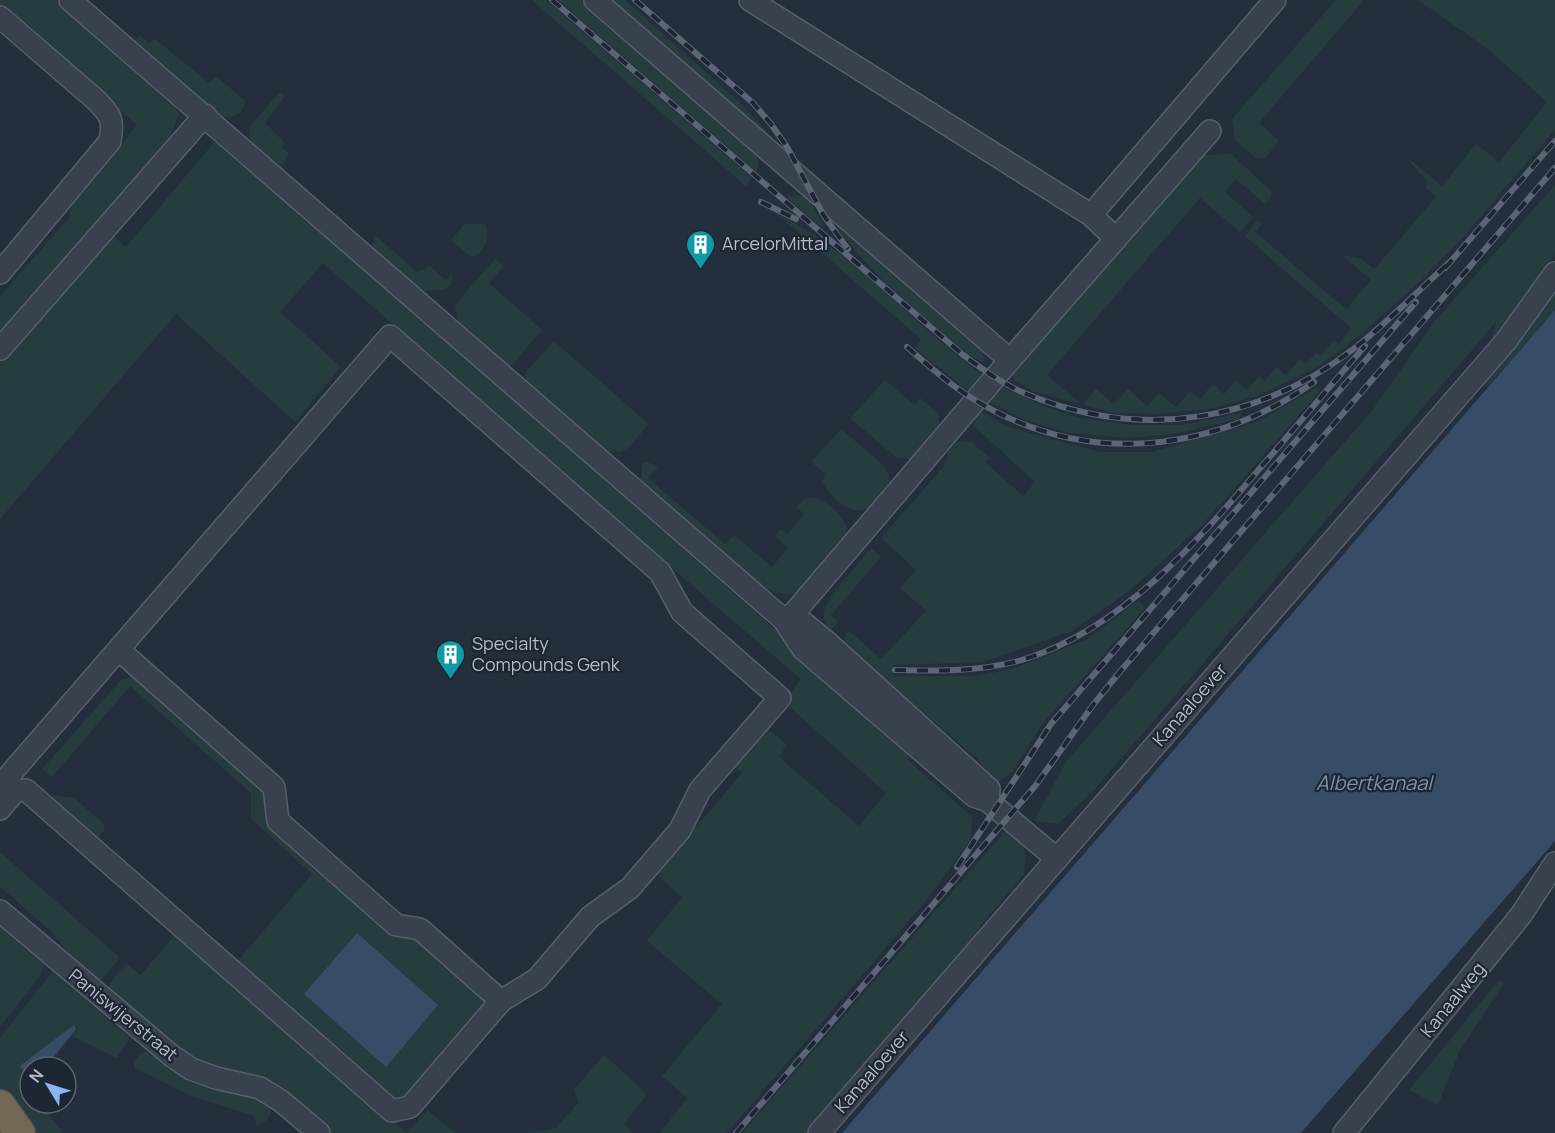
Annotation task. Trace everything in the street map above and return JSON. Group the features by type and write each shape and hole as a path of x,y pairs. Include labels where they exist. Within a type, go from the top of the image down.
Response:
{"highway":[{"path":"0,1105 20,1133"}],"street":[{"path":"70,0 91,10 205,115 788,617 828,643 989,789 988,801"},
{"path":"595,0 1010,360"},
{"path":"750,0 1091,215 1116,239"},
{"path":"1091,215 1275,0"},
{"path":"0,17 96,100 108,112 113,125 110,141 0,273"},
{"path":"0,349 205,115"},
{"path":"788,617 1210,131"},
{"name":"Kanaaloever","path":"819,1133 1506,341 1555,273"},
{"path":"0,786 390,336 660,572 682,612 780,698 700,790 680,830 630,888 590,917 537,979 501,1001 411,1107 392,1111 26,790 16,790 0,808"},
{"path":"788,617 803,649 974,796 988,801 1057,859"},
{"path":"118,650 274,787 278,821 396,925 420,929 501,1001"},
{"name":"Kanaalweg","path":"1344,1133 1521,915 1555,863"},
{"name":"Paniswijerstraat","path":"0,910 172,1056 191,1069 216,1078 260,1088 281,1101 319,1133"}],"green space":[{"path":"0,0 56,0 170,99 179,114 170,137 0,335 0,296 69,218 71,204 137,125 0,10"},
{"path":"532,0 546,0 752,178 746,186"},
{"path":"558,0 581,0 749,146 758,158 756,172"},
{"path":"605,0 625,0 746,108 765,130 772,144"},
{"path":"1336,0 1364,0 1259,123 1279,141 1265,158 1256,158 1235,140 1232,119"},
{"path":"1418,0 1555,0 1555,130 1465,235 1421,281 1347,346 1312,370 1255,397 1209,409 1159,414 1115,413 1083,404 1096,389 1114,404 1128,389 1147,406 1159,393 1176,407 1190,392 1200,399 1213,384 1224,394 1236,380 1247,390 1259,376 1265,381 1276,367 1286,375 1300,359 1306,364 1316,353 1320,356 1334,340 1339,344 1351,328 1245,236 1257,220 1262,224 1255,232 1346,309 1371,280 1342,255 1362,259 1374,269 1436,197 1425,187 1428,182 1403,154 1442,186 1476,144 1499,162 1547,102 1489,50"},
{"path":"139,35 149,43 155,39 209,83 216,76 245,101 242,111 236,116 217,117 134,47 134,42"},
{"path":"280,92 285,96 265,123 285,143 282,147 289,153 279,172 252,149 249,133 251,125"},
{"path":"217,139 905,744 908,760 973,818 970,840 926,901 727,1133 660,1133 687,1098 662,1076 722,1004 647,941 682,897 656,874 742,773 729,762 763,724 787,745 779,757 859,826 886,793 784,702 801,679 323,263 280,312 341,367 295,422 176,314 0,519 0,359 110,233 126,247"},
{"path":"1231,154 1271,191 1271,197 1265,204 1236,179 1225,192 1253,217 1240,232 1200,198 1047,375 1081,404 1032,391 1008,375 1202,155"},
{"path":"1555,185 1555,255 1491,341 1496,322 1096,788 1058,824 1034,821 1066,762 1374,408 1434,322"},
{"path":"805,195 822,224 820,226 786,197"},
{"path":"777,214 833,248 984,376 974,392 963,387 915,348 921,339"},
{"path":"829,215 975,343 983,353 985,363 969,356 876,273 843,236"},
{"path":"465,224 485,224 486,229 487,239 483,248 471,257 451,240"},
{"path":"376,236 417,272 430,266 446,280 451,275 453,278 451,285 444,290 421,291 373,251 372,245"},
{"path":"495,259 504,266 489,283 542,330 512,365 502,366 460,328 455,307"},
{"path":"1555,288 1555,310 1487,388 1481,382"},
{"path":"554,341 649,424 630,446 621,452 603,451 525,385 526,372"},
{"path":"885,380 914,405 920,398 935,411 938,418 939,425 933,438 912,459 897,458 850,418"},
{"path":"1001,387 1051,409 1080,418 1131,425 1181,425 1242,413 1238,419 1176,434 1126,438 1070,433 1025,420 988,401"},
{"path":"1317,387 1320,391 1201,526 1128,592 1072,631 983,662 893,665 894,676 974,676 1009,670 1086,640 1139,600 1145,608 1043,723 1013,771 994,785 980,761 842,643 848,630 881,659 926,611 900,588 916,570 881,538 945,465 948,451 958,441 971,442 990,458 985,462 1023,496 1035,482 974,426 980,411 1014,429 1100,452 1151,452 1260,421"},
{"path":"841,429 883,465 888,474 889,482 884,494 873,506 865,510 848,508 833,497 822,481 826,474 811,462"},
{"path":"647,462 658,467 648,478 725,544 734,535 772,567 788,548 775,536 781,529 788,534 804,514 797,507 803,500 815,498 821,500 838,513 847,528 847,537 820,570 796,592 780,594 772,591 664,508 645,489 641,478 642,463"},
{"path":"871,548 881,557 831,615 838,622 830,631 823,618 825,607 831,599 829,598"},
{"path":"138,677 263,787 267,818 397,934 416,937 486,1002 406,1099 393,1099 237,962 312,874 251,819 251,793 130,686 52,777 42,769 122,679"},
{"path":"53,795 74,798 104,824 104,830 96,840 51,802"},
{"path":"1007,829 1023,845 1026,855 1024,874 981,925 977,937 807,1133 742,1133"},
{"path":"0,852 120,958 103,978 98,981 77,963 50,930 0,887"},
{"path":"0,927 44,965 40,976 0,1027"},
{"path":"176,934 407,1133 332,1133 273,1084 195,1061 109,989 110,983 126,963 140,975"},
{"path":"53,971 130,1038 116,1058 72,1036 57,1055 18,1055 18,1115 49,1115 63,1133 31,1133 0,1091 0,1038"},
{"path":"1499,980 1504,983 1460,1050 1438,1105 1409,1090"},
{"path":"146,1052 182,1075 214,1087 238,1090 271,1105 270,1116 256,1126 255,1116 191,1096 135,1068 135,1061 141,1053"},
{"path":"604,1055 644,1091 645,1097 624,1124 633,1133 526,1133 556,1128 579,1102 574,1090"},
{"path":"427,1110 456,1133 407,1133"}],"water":[{"name":"Albertkanaal","path":"1555,310 1555,841 1301,1133 842,1133"},
{"path":"357,933 438,1005 386,1067 304,994"},
{"path":"74,1025 76,1029 55,1055 34,1055"}],"railway":[{"path":"552,0 963,355 1012,387 1072,409 1114,417 1157,420 1199,416 1240,407 1280,393 1319,372 1356,347 1451,261"},
{"path":"635,0 753,103 771,124 787,147 824,216 848,249"},
{"path":"1445,268 1555,141"},
{"path":"736,1133 1036,785 1118,674 1555,168"},
{"path":"761,202 796,219"},
{"path":"957,867 1051,724 1416,302"},
{"path":"895,670 960,670 1025,659 1061,645 1126,604 1184,553 1237,496 1365,346"},
{"path":"907,347 966,394 1017,421 1060,436 1103,443 1147,443 1191,437 1233,425 1275,406 1314,382"}],"place":[{"name":"ArcelorMittal","path":"701,270"},
{"name":"Specialty Compounds Genk","path":"451,680"}]}
